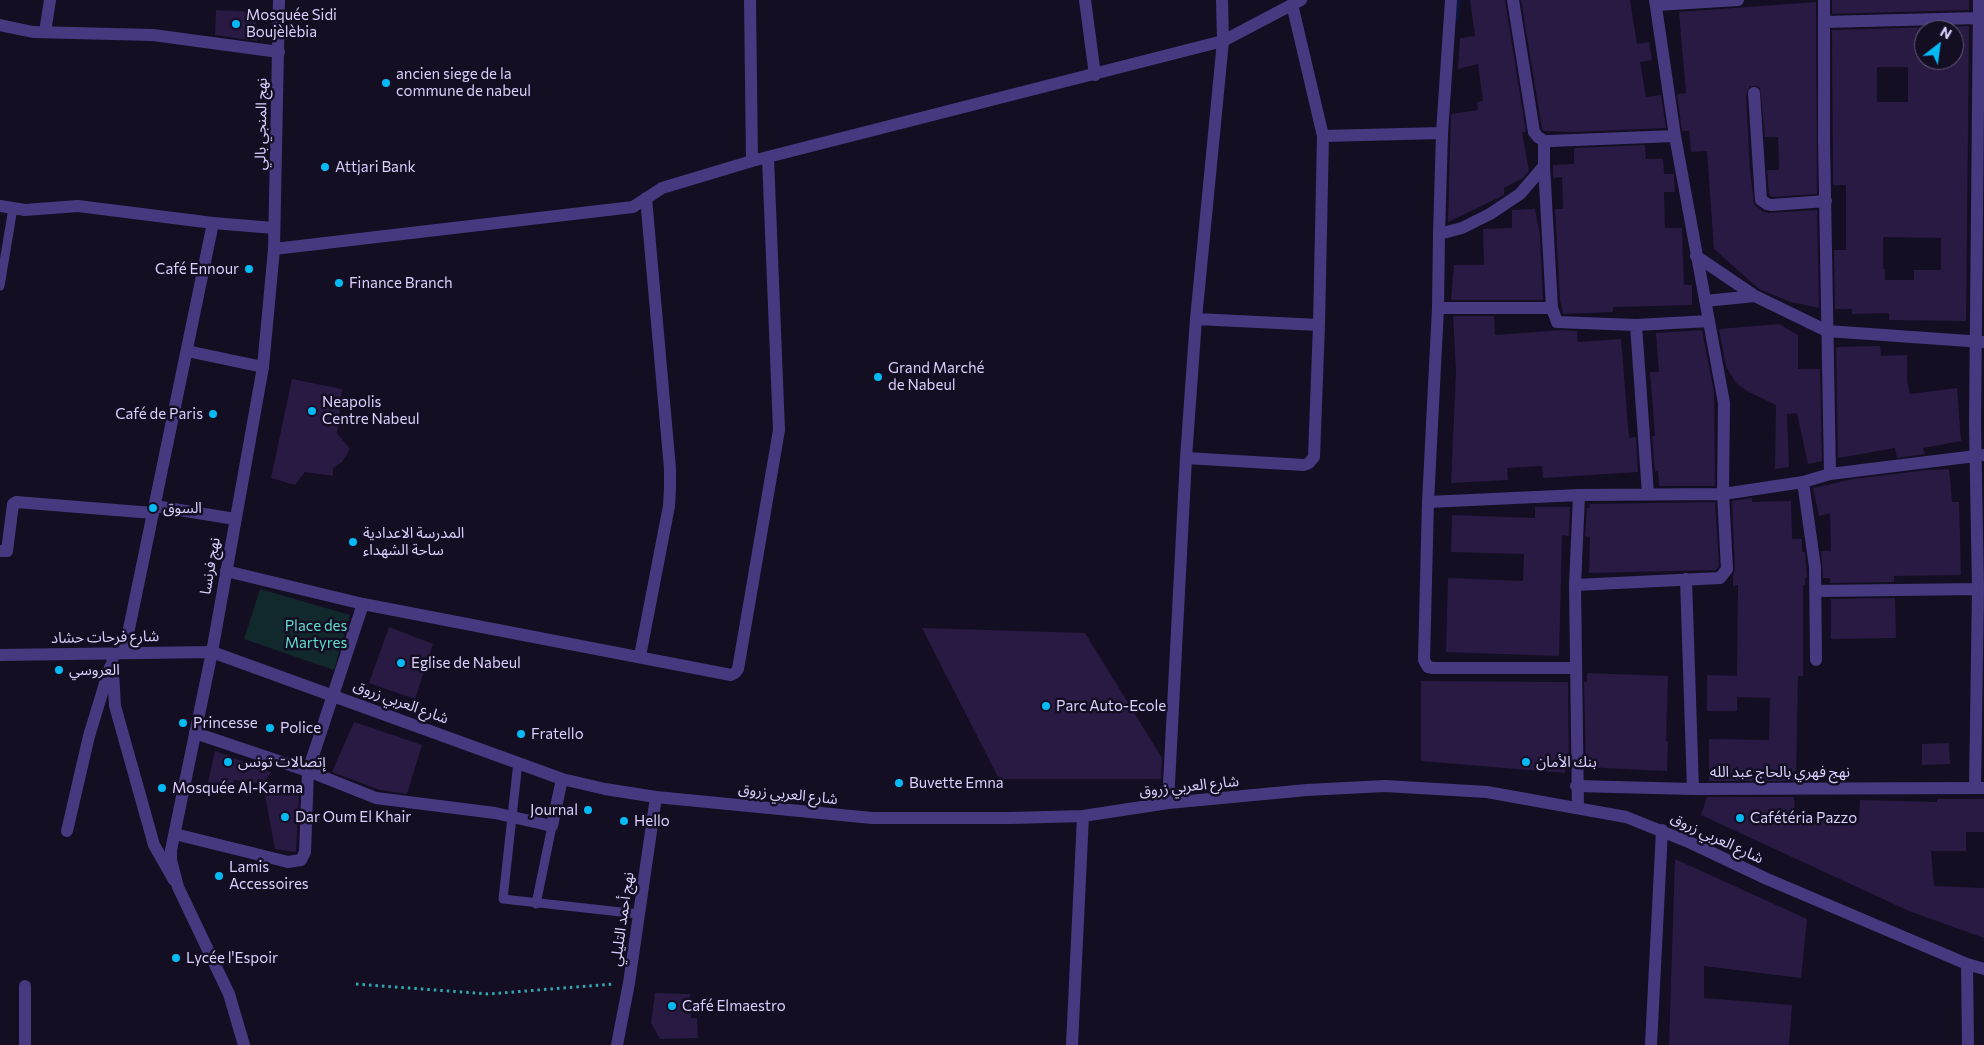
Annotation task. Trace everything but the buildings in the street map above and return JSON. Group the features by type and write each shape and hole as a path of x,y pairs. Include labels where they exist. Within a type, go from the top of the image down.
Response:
{"street":[{"path":"45,32 50,0"},
{"name":"نهج المنجي بالي","path":"274,249 279,0"},
{"path":"750,0 752,161"},
{"path":"1085,0 1095,75"},
{"path":"1168,803 1186,458 1196,319 1224,41 1222,0"},
{"path":"1450,0 1442,132 1438,308 1428,502 1424,660 1428,667 1433,668 1576,668"},
{"path":"1513,0 1534,132 1544,140 1675,136"},
{"path":"1575,585 1720,578 1726,573 1723,494 1724,403 1675,136 1656,2 1738,0"},
{"path":"1824,0 1830,474"},
{"path":"1979,0 1979,788"},
{"path":"274,249 633,207 662,188 752,161 1224,41 1296,2 1322,136 1319,325 1314,457 1304,465 1186,458"},
{"path":"1824,22 1978,18"},
{"path":"0,25 33,32 153,35 278,52"},
{"path":"1754,93 1762,200 1771,205 1826,201"},
{"path":"1322,136 1442,132"},
{"path":"1544,140 1552,308 1557,322 1636,325 1709,321"},
{"path":"226,571 363,604 731,675 735,673 738,669 779,430 768,158"},
{"path":"1439,234 1462,228 1490,214 1520,194 1544,166"},
{"path":"640,656 669,506 670,488 670,469 646,198"},
{"path":"0,206 38,210 78,206 213,223 274,228"},
{"path":"67,832 89,736 116,656 154,509 213,223"},
{"name":"نهج فرنسا","path":"178,887 171,860 212,652 263,367 274,249"},
{"path":"1696,256 1755,296 1827,331 1980,342"},
{"path":"1705,301 1755,296"},
{"path":"1438,308 1552,308"},
{"path":"1196,319 1319,325"},
{"path":"1636,325 1648,494"},
{"path":"187,351 263,367"},
{"path":"1428,502 1580,495 1723,494 1803,482 1830,474 1980,455"},
{"path":"1803,482 1815,567 1816,660"},
{"path":"1578,808 1576,786 1575,585 1580,495"},
{"path":"0,551 7,552 13,504 16,502 154,509 235,519"},
{"path":"1686,579 1693,789"},
{"path":"1815,591 1978,589"},
{"path":"175,834 288,862 301,860 305,852 308,771 363,604"},
{"name":"شارع العربي زروق","path":"212,652 562,778 656,797 872,818 1011,818 1083,816 1168,803 1307,790 1385,786 1487,792 1578,808 1626,817 1662,830 1767,879 1967,964 1984,969"},
{"name":"شارع فرحات حشاد","path":"0,655 116,656 212,652"},
{"path":"116,656 115,706 154,845 178,887 229,994 244,1045"},
{"path":"195,733 308,771 376,798 494,813 552,826 562,778"},
{"name":"نهج فهري بالحاج عبد الله","path":"1576,786 1693,789 1979,788"},
{"name":"نهج أحمد التليلي","path":"617,1045 629,983 656,797"},
{"path":"1072,1045 1083,816"},
{"path":"1651,1045 1662,830"},
{"path":"1967,964 1968,1045"},
{"path":"25,986 25,1045"}],"lane":[{"path":"0,286 13,208"},
{"path":"518,762 503,899 639,914"},
{"path":"536,904 552,826"}],"path":[{"path":"356,984 488,994 629,983"}],"green space":[{"name":"Place des Martyres","path":"260,589 350,615 334,670 244,639"}],"waterway":[{"path":"1456,19 1458,0"}],"place":[{"name":"Mosquée Sidi Boujèlèbia","path":"236,24"},
{"name":"ancien siege de la commune de nabeul","path":"386,83"},
{"name":"Attjari Bank","path":"325,167"},
{"name":"Café Ennour","path":"249,269"},
{"name":"Finance Branch","path":"339,283"},
{"name":"Grand Marché de Nabeul","path":"878,377"},
{"name":"Neapolis Centre Nabeul","path":"312,411"},
{"name":"Café de Paris","path":"213,414"},
{"name":"السوق","path":"153,508"},
{"name":"المدرسة الاعدادية ساحة الشهداء","path":"353,542"},
{"name":"Eglise de Nabeul","path":"401,663"},
{"name":"العروسي","path":"59,670"},
{"name":"Parc Auto-Ecole","path":"1046,706"},
{"name":"Princesse","path":"183,723"},
{"name":"Police","path":"270,728"},
{"name":"Fratello","path":"521,734"},
{"name":"إتصالات تونس","path":"228,762"},
{"name":"بنك الأمان","path":"1526,762"},
{"name":"Buvette Emna","path":"899,783"},
{"name":"Mosquée Al-Karma","path":"162,788"},
{"name":"Journal","path":"588,810"},
{"name":"Dar Oum El Khair","path":"285,817"},
{"name":"Cafétéria Pazzo","path":"1740,818"},
{"name":"Hello","path":"624,821"},
{"name":"Lamis Accessoires","path":"219,876"},
{"name":"Lycée l'Espoir","path":"176,958"},
{"name":"Café Elmaestro","path":"672,1006"}]}
